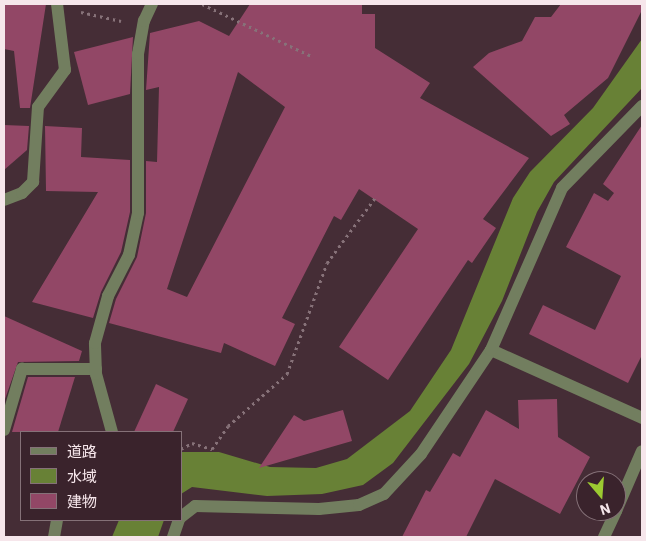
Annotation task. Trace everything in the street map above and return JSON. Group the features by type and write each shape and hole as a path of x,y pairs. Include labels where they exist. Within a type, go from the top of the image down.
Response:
{"street":[{"path":"112,431 96,369 95,343 108,296 129,255 138,212 138,54 143,26 152,4"},
{"path":"4,200 22,193 33,182 38,107 65,70 57,7"},
{"path":"182,516 195,506 319,509 359,505 384,494 421,454 491,350 562,188 642,106"},
{"path":"491,350 642,418"},
{"path":"4,430 22,369 96,369"},
{"path":"626,488 642,451"},
{"path":"54,537 57,521"},
{"path":"173,537 179,521"},
{"path":"604,537 611,521"}],"path":[{"path":"202,4 313,57"},
{"path":"57,7 92,13 143,26"},
{"path":"182,448 192,443 212,449 228,426 287,374 327,263 375,198"}],"water":[{"path":"642,39 642,88 554,182 537,212 502,301 469,364 393,463 363,485 322,494 267,496 192,487 182,493 182,452 219,452 270,467 316,468 347,459 410,411 451,350 513,198 530,172 593,108"},
{"path":"119,521 164,521 158,537 112,537"}],"building":[{"path":"4,4 46,4 30,108 20,108 14,51 4,49"},
{"path":"250,4 362,4 362,14 375,14 375,48 430,83 420,98 529,158 483,219 496,228 472,263 468,260 388,380 339,347 418,229 359,189 341,220 334,216 282,318 295,324 275,366 224,343 221,353 109,323 116,299 137,257 146,213 146,161 157,162 159,87 146,90 150,33 199,21 229,36","holes":["238,72 285,107 187,297 167,289"]},
{"path":"561,4 642,4 642,10 608,78 564,115 570,124 551,136 473,67 489,53 522,41 535,17 551,17"},
{"path":"133,37 130,94 88,105 74,52"},
{"path":"4,125 29,126 27,150 4,170"},
{"path":"642,125 642,355 628,383 529,334 543,305 595,330 621,276 566,247 594,193 608,201 614,193 603,184"},
{"path":"45,126 82,128 81,157 130,160 130,212 121,252 101,292 93,318 32,302 98,192 46,191"},
{"path":"4,316 82,351 79,361 18,362 4,402"},
{"path":"28,377 75,377 58,431 12,432"},
{"path":"156,384 188,399 173,431 134,431"},
{"path":"557,399 558,437 590,457 583,471 576,471 576,484 560,514 495,479 466,537 402,537 426,490 430,492 453,453 460,457 486,410 519,429 518,400"},
{"path":"343,410 352,441 259,468 294,415 304,421"}]}
